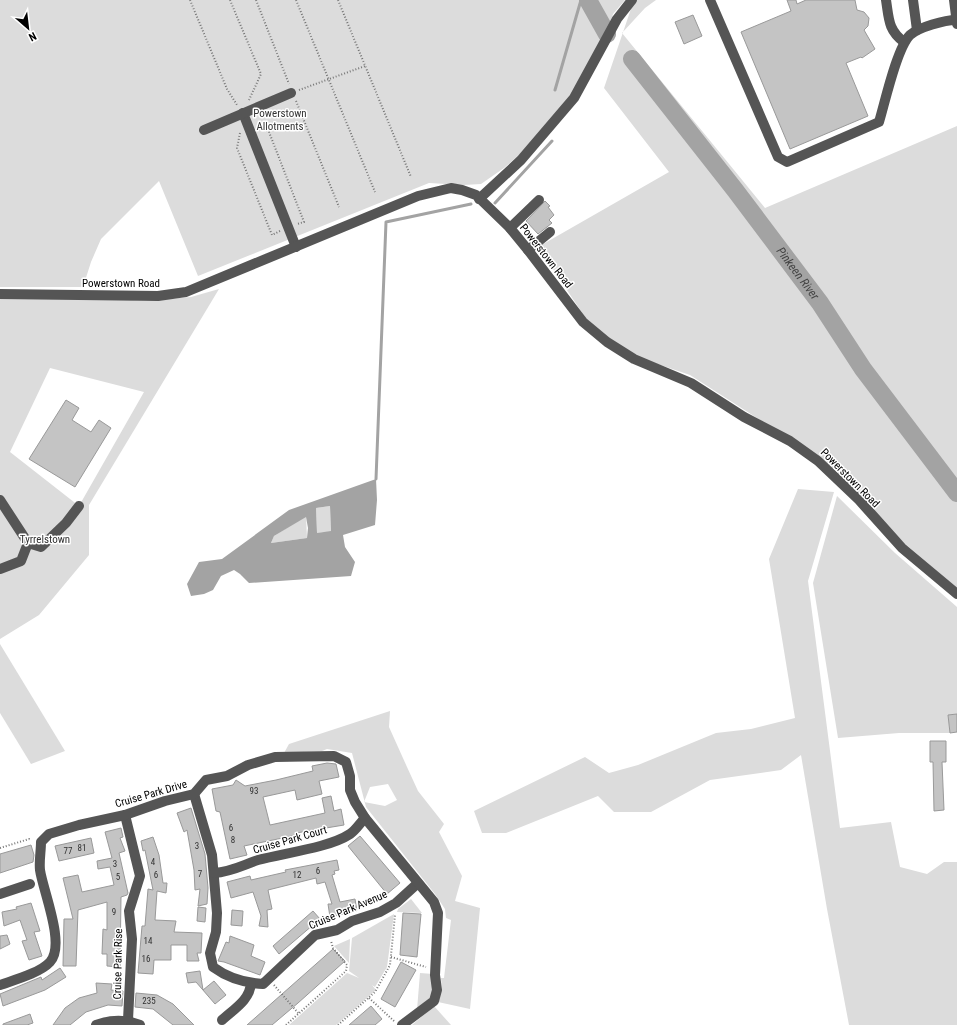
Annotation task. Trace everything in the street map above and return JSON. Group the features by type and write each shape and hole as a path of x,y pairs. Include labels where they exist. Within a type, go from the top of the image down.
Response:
{"street":[{"path":"480,199 521,160 574,98 617,19 632,0"},
{"path":"710,0 778,157 787,162 879,122 904,42 917,30 947,20 957,22 954,0"},
{"path":"886,0 891,28 893,32 904,42"},
{"path":"913,0 917,30"},
{"path":"204,130 292,93"},
{"path":"243,113 296,247"},
{"name":"Powerstown Road","path":"0,294 158,296 186,292 418,196 437,190 451,188 462,190 480,199 510,228 583,322 607,342 634,359 691,383 744,417 790,441 818,461 859,500 902,548 957,594"},
{"path":"510,228 538,200"},
{"path":"528,250 550,232"},
{"path":"0,500 28,543 41,547"},
{"path":"0,569 21,561 41,547 66,523 79,506"},
{"path":"21,561 28,543"},
{"name":"Cruise Park Drive","path":"41,842 49,834 79,824 125,815 165,801 194,794 206,780 227,776 248,765 275,757 334,756 346,762 350,776 350,790 365,818 434,902 438,913 435,968 437,990 434,1001 402,1025"},
{"path":"194,794 212,855 216,932 210,953 213,967 224,975 251,984 263,984 270,980"},
{"name":"Cruise Park Rise","path":"125,815 140,876 129,911 132,939 128,1020"},
{"name":"Cruise Park Court","path":"214,874 228,873 258,860 288,854 339,839 350,833 365,818"},
{"path":"0,985 41,969 51,962 55,950 54,930 40,870 41,842"},
{"name":"Cruise Park Avenue","path":"270,980 282,965 315,935 337,930 352,921 380,912 390,906 418,883"},
{"path":"0,894 30,884"},
{"path":"222,1020 246,998 250,991 251,984"},
{"path":"96,1025 111,1021 128,1020 140,1025"}],"path":[{"path":"190,0 226,89 243,113 269,132 304,222 272,235 237,148 243,113 261,74 230,0"},
{"path":"256,0 339,207"},
{"path":"296,0 375,192"},
{"path":"338,0 411,177"},
{"path":"292,93 365,66"},
{"path":"0,848 29,839 35,844 41,842"},
{"path":"338,1025 375,992 390,965 395,914 390,906"},
{"path":"286,1025 348,968 345,961 333,948 328,932"},
{"path":"391,958 419,966 435,968"},
{"path":"270,980 299,1014"},
{"path":"369,998 398,1025"}],"green space":[{"name":"Powerstown Allotments","path":"0,0 625,0 613,14 607,34 571,98 530,145 504,168 481,184 463,185 429,183 198,276 159,181 101,239 91,262 83,287 0,287"},
{"path":"634,0 656,0 645,8 623,32"},
{"path":"623,34 765,208 957,126 957,588 904,543 821,459 690,375 634,356 605,337 585,317 538,247 669,172 604,88"},
{"name":"Tyrrelstown","path":"219,289 89,505 89,555 39,615 0,639 0,298 86,297 145,301 191,297","holes":["50,368 144,392 79,506 10,452"]},
{"path":"798,489 834,492 808,581 840,828 891,822 900,867 927,874 944,862 957,862 957,1025 849,1025 827,909 801,755 781,770 710,780 651,812 614,812 598,796 506,833 482,833 474,811 585,757 609,773 638,765 716,733 751,729 795,718 769,559"},
{"path":"837,496 895,553 957,607 957,714 948,715 950,733 899,733 838,738 813,583"},
{"path":"330,506 331,532 317,533 316,508"},
{"path":"306,516 307,538 271,543 274,536"},
{"path":"0,644 65,751 31,764 0,713"},
{"path":"390,711 389,727 418,791 444,824 439,832 462,876 455,901 480,908 470,1009 438,1002 442,988 441,978 444,978 451,920 446,918 445,909 435,894 366,807 365,802 385,806 397,800 388,784 370,787 364,801 352,753 327,749 322,751 284,753 289,744"},
{"path":"411,899 422,913 397,912 398,909"},
{"path":"394,914 387,967 375,987 372,985 376,990 336,1025 289,1025 347,973 359,978 349,971 352,938"},
{"path":"350,939 349,963 334,946"},
{"path":"420,973 433,974 432,998 417,1010"},
{"path":"434,1006 451,1025 412,1025"}],"shaded area":[{"path":"376,479 377,500 375,525 343,535 345,547 355,562 351,576 249,583 234,570 221,576 213,590 204,594 191,596 187,584 199,562 222,559 289,510","holes":["330,506 331,531 317,533 316,508","306,517 308,528 307,538 271,543 274,536"]}],"building":[{"path":"787,0 796,0 797,4 806,0 855,0 857,10 864,12 869,18 868,26 864,30 875,49 862,58 861,57 846,63 868,116 790,149 741,32 791,11"},
{"path":"693,15 702,36 684,44 675,22"},
{"path":"545,201 550,206 548,207 554,215 549,220 552,223 538,234 526,221"},
{"path":"66,400 79,408 72,420 91,432 99,420 111,428 75,487 29,459"},
{"path":"957,714 957,732 950,733 948,715"},
{"path":"930,741 946,741 946,762 942,762 944,810 934,811 933,762 930,762"},
{"path":"327,763 336,764 339,777 319,781 322,794 297,800 295,790 263,797 270,825 325,813 322,798 331,796 334,811 341,809 344,825 296,833 297,835 244,846 247,855 230,859 220,812 216,811 212,789 233,785 236,780 245,786 276,780 313,771 312,766"},
{"path":"191,808 205,854 208,888 207,904 198,906 200,889 195,890 194,870 187,830 184,832 177,813"},
{"path":"121,828 123,837 120,838 125,851 119,853 128,893 127,895 121,897 120,967 107,966 107,954 102,954 103,929 107,930 107,902 78,910 76,966 63,966 64,919 73,919 63,878 78,875 82,892 114,885 110,867 98,869 97,861 112,858 105,832"},
{"path":"360,836 400,883 387,894 348,846"},
{"path":"153,837 159,855 163,883 167,883 166,893 157,891 155,920 176,921 174,932 202,933 201,953 197,953 199,961 187,961 187,945 171,945 171,960 154,960 153,974 138,973 142,926 145,926 148,889 153,890 145,850 143,851 141,841"},
{"path":"91,838 94,853 59,861 55,846"},
{"path":"31,845 34,855 33,862 0,873 0,854"},
{"path":"337,860 339,870 334,871 335,874 332,875 340,902 355,899 357,911 330,917 328,904 332,904 325,882 317,884 316,878 268,890 272,909 267,910 268,927 259,926 261,916 253,892 231,898 227,882 250,876 251,880 286,872 285,870"},
{"path":"31,903 40,931 34,932 42,956 29,960 22,941 27,940 20,920 4,926 2,912 17,909 16,907"},
{"path":"198,907 206,908 205,922 197,921"},
{"path":"232,910 243,911 242,926 231,925"},
{"path":"313,911 320,919 279,954 273,946"},
{"path":"403,913 421,914 417,957 400,955"},
{"path":"7,935 10,944 0,949 0,936"},
{"path":"230,936 254,945 251,956 265,962 260,975 218,961 226,942 229,943"},
{"path":"333,949 345,961 298,1003 272,1025 247,1025"},
{"path":"401,962 416,970 395,1007 381,999"},
{"path":"60,968 66,977 45,990 3,1006 0,994 41,977 42,980"},
{"path":"200,971 203,990 214,981 226,995 215,1004 196,982 188,983 186,973"},
{"path":"96,983 112,984 111,990 123,991 122,1006 108,1005 86,1012 70,1025 53,1025 65,1008 79,998 97,993"},
{"path":"136,993 157,995 173,1004 194,1025 173,1025 153,1009 135,1007"},
{"path":"371,1006 382,1019 375,1025 349,1025"},
{"path":"30,1014 33,1023 27,1025 3,1025 3,1024"}],"waterway":[{"path":"555,90 581,0"},
{"name":"Pinkeen River","path":"588,0 607,34"},
{"name":"Pinkeen River","path":"632,59 735,190 820,303 863,369 957,493"},
{"path":"495,203 552,141"},
{"path":"376,479 386,222 471,204"}]}
